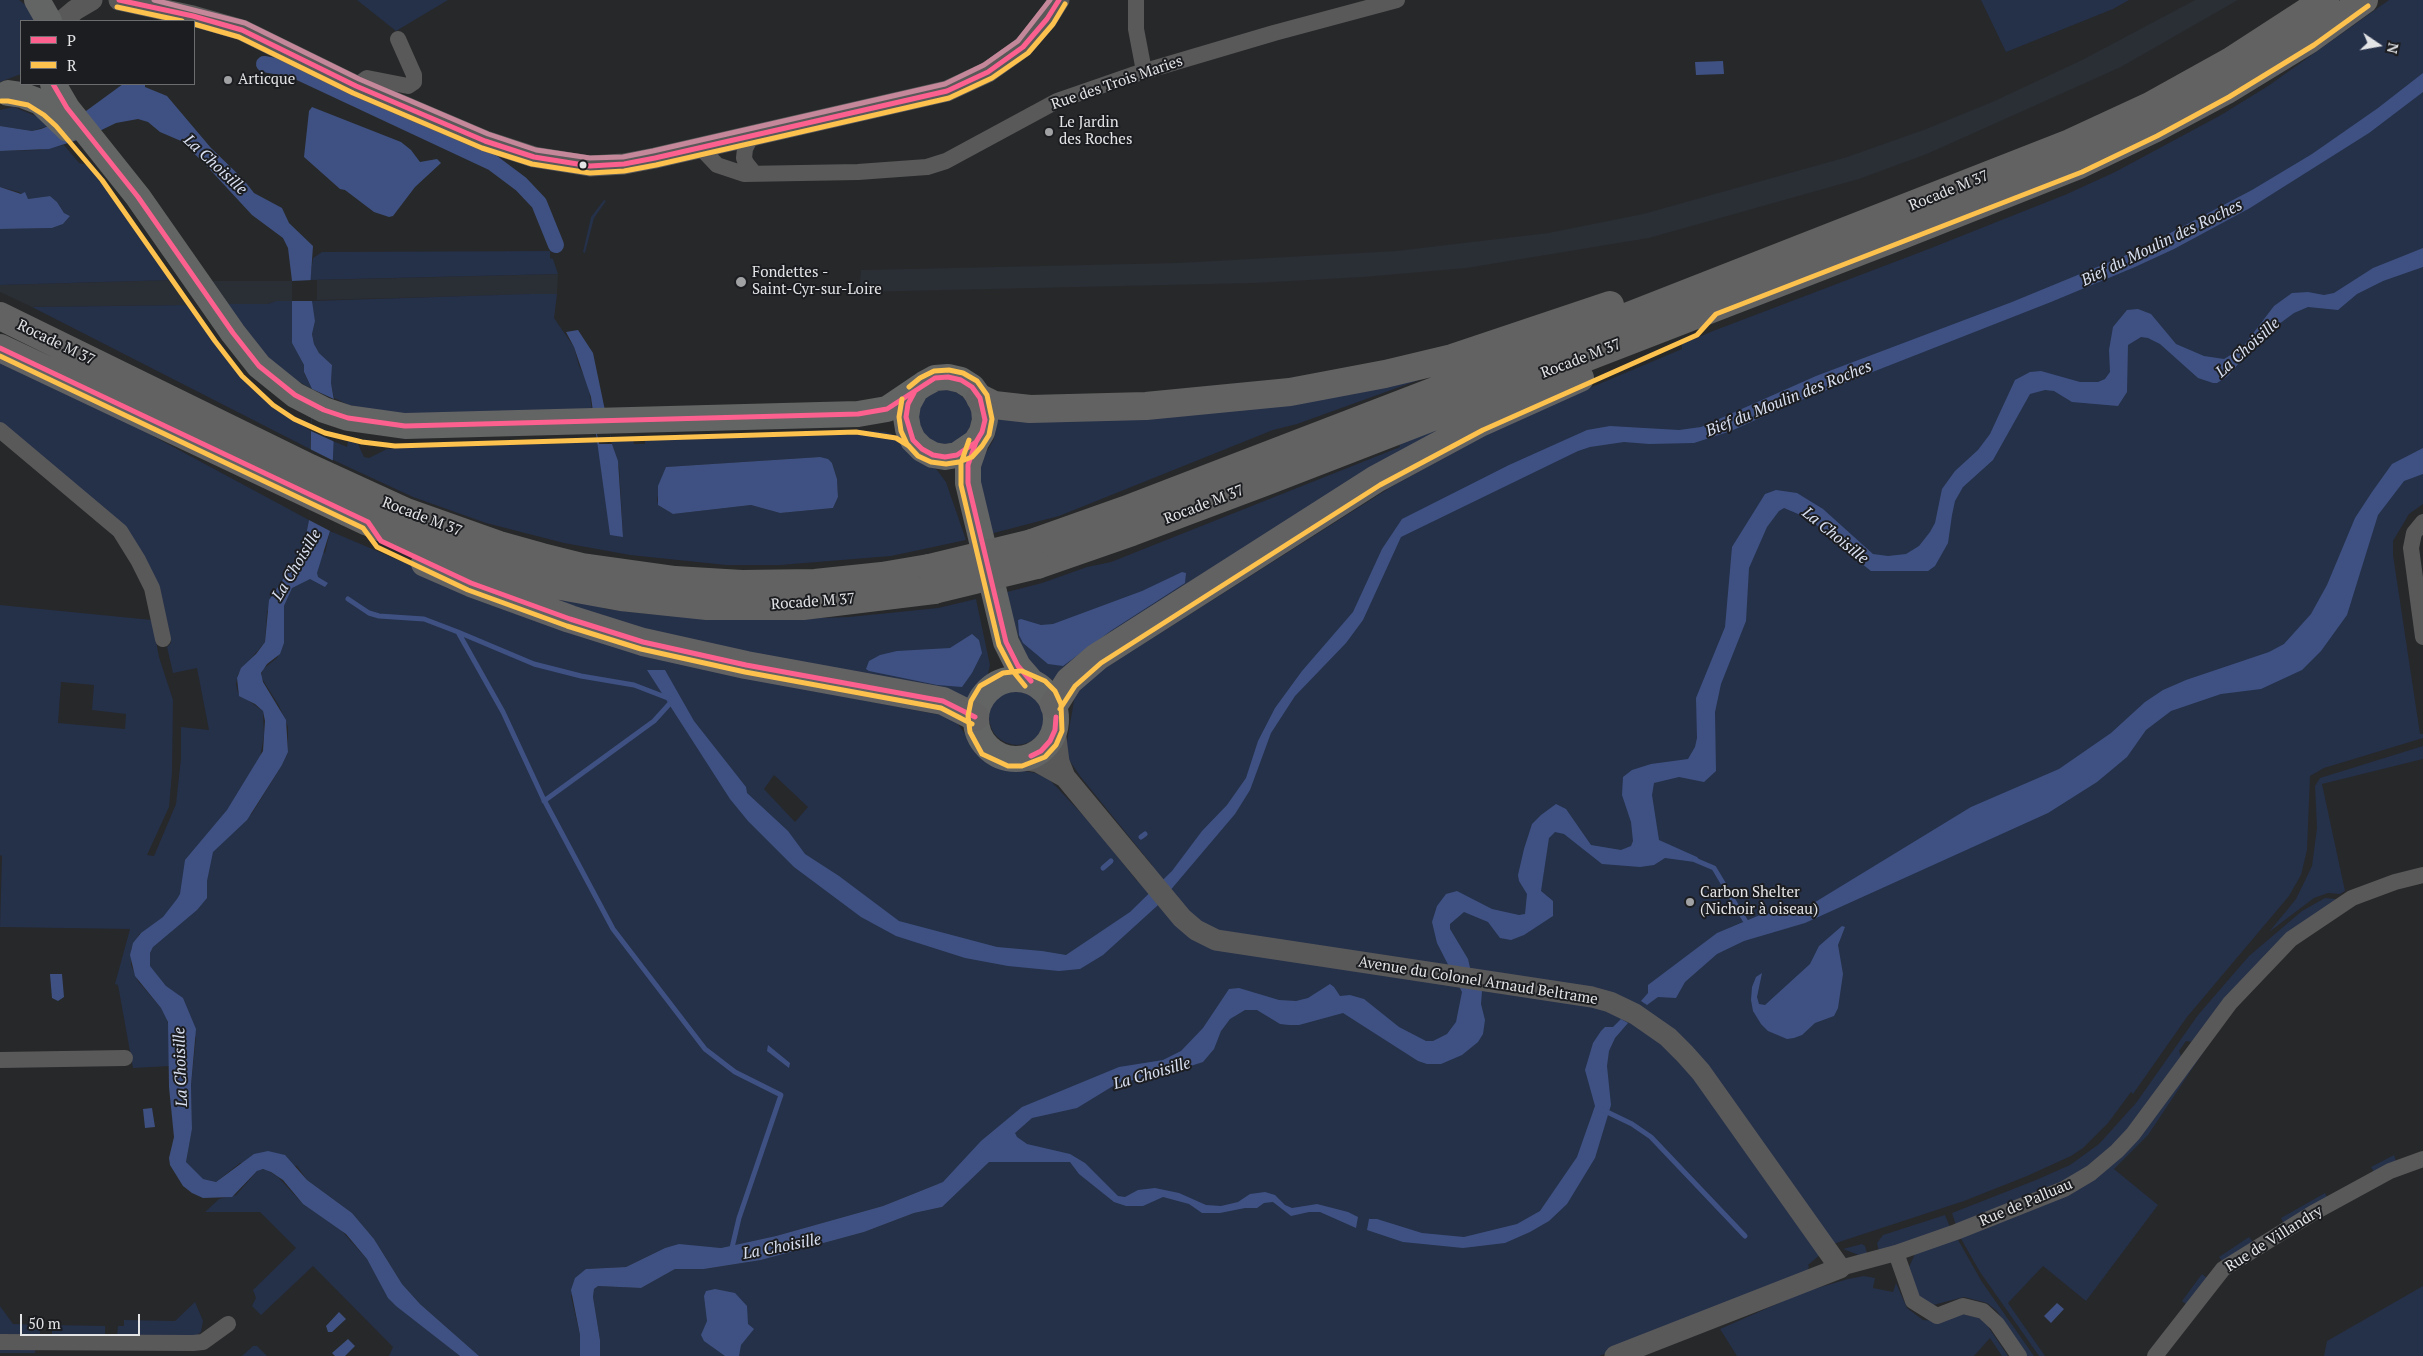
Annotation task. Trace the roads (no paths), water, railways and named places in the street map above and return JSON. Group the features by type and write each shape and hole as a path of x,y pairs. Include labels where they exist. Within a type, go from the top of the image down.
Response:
{"highway":[{"name":"Rocade M 37","path":"0,316 309,480 424,546 491,568 550,584 621,597 707,606 803,606 931,579 1132,532 1266,482 2079,139 2150,106 2231,61 2324,0"},
{"name":"Rocade M 37","path":"1709,296 1900,236 2087,161 2154,129 2225,91 2310,39 2364,0"},
{"path":"980,398 994,405 1030,409 1146,406 1290,392 1385,374 1452,358 1679,282 1709,296 1694,328 1480,423 1376,479 1097,657 1075,674 1054,717"},
{"name":"Rocade M 37","path":"0,348 309,480"},
{"name":"Rocade M 37","path":"354,506 406,512 508,547 582,566 675,580 742,584 815,583 882,576 931,579"},
{"path":"354,506 381,541 418,560 471,583 570,619 643,642 737,663 943,701 976,717"}],"main road":[{"path":"37,0 48,20"},
{"path":"54,85 68,108 138,197 233,333 259,366 311,411"},
{"path":"12,90 40,102 66,126 108,175 221,337 248,371 278,399 348,425 395,438 869,413 887,409 935,378 948,377 961,380 972,387 980,398 985,420 968,465 968,483 1006,642 1018,666 1031,681"},
{"path":"914,392 908,404 906,417 908,429 949,474 955,488 991,636 995,670 978,704 976,717 981,740 988,748 1003,757 1020,759 1041,751 1050,741 1054,717 1041,687 1031,681 1020,678 1005,680 985,692"},
{"path":"602,427 856,424 898,430 923,447 945,457 957,455 968,450 976,442"}],"street":[{"path":"63,20 92,0"},
{"path":"119,0 193,16 242,30 356,86 485,141 558,162 590,166 624,164 700,148 946,91 988,72 1023,46 1047,19 1059,0"},
{"path":"1136,0 1136,29 1144,71"},
{"name":"Rue des Trois Maries","path":"700,148 717,165 735,172 858,172 935,165 946,162 1057,101 1144,71 1283,30 1397,0"},
{"path":"356,86 362,79 371,77 408,86 414,82 414,75 398,39"},
{"path":"752,137 745,149 744,158 754,173"},
{"path":"0,430 120,531 152,588 163,639"},
{"path":"2423,522 2414,533 2411,548 2423,637"},
{"name":"Avenue du Colonel Arnaud Beltrame","path":"1054,717 1059,762 1064,777"},
{"name":"Avenue du Colonel Arnaud Beltrame","path":"1020,759 1038,762 1064,777 1161,893 1196,930 1216,940 1240,946 1571,992 1610,1002 1634,1013 1668,1037 1701,1072 1840,1268"},
{"name":"Rue de Palluau","path":"1615,1356 1840,1268 1896,1253 1956,1232 2064,1188 2098,1168 2132,1134 2230,1003 2291,938 2352,898 2395,882 2423,875"},
{"path":"0,1060 125,1058"},
{"name":"Rue de Villandry","path":"2155,1356 2223,1269 2306,1218 2390,1171 2423,1159"},
{"path":"1896,1253 1913,1301 1937,1316 1963,1306 1983,1311 1997,1324 2019,1356"},
{"path":"0,1342 198,1343 203,1342 228,1324"}],"water":[{"path":"1723,61 1724,74 1696,75 1695,62"},
{"path":"2423,73 2423,92 2369,133 2250,208 2174,249 2135,267 1791,404 1731,431 1694,443 1649,444 1624,442 1590,447 1578,451 1401,537 1363,620 1346,643 1295,696 1271,733 1250,790 1235,814 1157,906 1103,955 1080,969 1059,971 1008,966 965,958 896,936 861,917 794,867 748,821 730,799 647,670 665,670 694,721 746,787 747,793 788,831 805,854 839,876 899,921 997,947 1066,955 1130,912 1172,871 1202,831 1227,805 1246,778 1258,741 1275,708 1302,671 1353,612 1382,549 1402,519 1509,465 1587,430 1610,426 1679,430 1701,427 1816,376 2012,302 2136,251 2252,190 2312,154 2378,108"},
{"name":"La Choisille","path":"122,85 145,85 145,87 167,96 211,148 243,179 254,193 282,208 289,223 313,246 310,288 315,321 312,334 314,344 319,353 332,365 331,383 335,406 330,531 317,573 318,577 328,583 325,587 310,579 292,588 284,606 284,643 280,654 267,664 261,673 263,682 286,720 288,752 282,765 247,820 213,852 207,881 207,898 197,910 153,947 150,953 150,966 166,986 183,998 196,1029 191,1085 192,1129 186,1162 203,1179 216,1182 254,1154 268,1151 285,1155 307,1180 352,1213 374,1239 402,1284 420,1304 479,1356 460,1356 396,1306 388,1298 367,1259 346,1234 303,1204 283,1180 271,1172 263,1169 257,1171 232,1197 203,1198 183,1186 170,1165 169,1158 174,1137 169,1087 168,1022 161,1008 135,976 130,955 133,943 141,933 163,917 177,899 180,894 185,860 227,810 263,751 265,721 263,711 255,704 239,696 237,678 241,668 256,654 265,642 269,600 304,545 309,520 312,389 304,372 304,365 292,343 292,281 288,248 283,238 252,215 181,141 160,132 148,122 138,119 116,123 87,137 49,149 0,151 0,126 32,131 86,111"},
{"path":"312,107 401,142 411,150 420,162 437,159 441,163 415,187 393,216 389,217 374,212 345,190 340,189 304,157 309,111"},
{"path":"0,187 21,194 25,192 28,199 50,196 57,202 64,213 70,216 63,224 52,228 0,229"},
{"name":"La Choisille","path":"2423,248 2423,267 2383,281 2357,294 2338,310 2308,307 2294,313 2260,338 2228,376 2217,383 2198,378 2160,344 2141,337 2128,345 2127,392 2118,406 2072,402 2054,391 2045,390 2030,394 1993,460 1963,487 1955,501 1948,543 1935,566 1928,571 1871,571 1840,547 1810,519 1784,508 1779,511 1767,527 1749,568 1746,621 1721,684 1715,712 1716,771 1704,782 1679,777 1654,783 1652,795 1659,840 1697,857 1702,863 1665,858 1654,865 1640,867 1602,864 1564,834 1555,832 1549,838 1541,891 1553,901 1553,916 1524,935 1511,940 1500,938 1488,922 1464,912 1450,924 1450,929 1468,959 1471,972 1482,991 1481,1004 1485,1020 1483,1034 1478,1042 1462,1055 1441,1064 1427,1064 1418,1061 1343,1013 1299,1025 1289,1025 1280,1024 1257,1010 1245,1010 1230,1019 1221,1031 1214,1049 1203,1062 1169,1073 1118,1083 1077,1108 1032,1118 1015,1133 1017,1137 1027,1144 1070,1154 1085,1163 1118,1196 1125,1197 1138,1190 1155,1188 1179,1193 1206,1205 1221,1206 1238,1202 1250,1194 1265,1192 1275,1195 1285,1205 1292,1208 1317,1204 1348,1212 1358,1217 1356,1228 1320,1212 1309,1212 1291,1216 1273,1202 1264,1203 1257,1208 1245,1208 1220,1213 1202,1213 1189,1204 1163,1197 1143,1206 1126,1206 1114,1202 1079,1174 1070,1162 989,1162 942,1207 914,1213 864,1232 761,1260 704,1269 675,1269 641,1288 598,1286 594,1289 593,1297 600,1340 600,1356 580,1356 580,1335 571,1290 575,1278 586,1269 626,1267 665,1248 679,1244 721,1248 776,1236 883,1206 943,1182 981,1141 1022,1107 1119,1067 1163,1060 1181,1051 1203,1028 1229,989 1239,988 1279,1000 1296,1001 1308,998 1330,984 1340,996 1350,995 1364,999 1399,1027 1426,1041 1433,1041 1447,1034 1456,1022 1462,992 1437,943 1432,922 1437,906 1446,894 1457,891 1492,909 1519,915 1525,914 1527,894 1519,881 1518,875 1524,849 1532,824 1556,804 1566,809 1591,845 1621,850 1631,846 1633,841 1631,822 1622,795 1623,777 1632,770 1651,764 1688,759 1695,747 1697,738 1696,698 1725,627 1732,547 1765,494 1776,490 1797,493 1823,509 1873,554 1888,556 1906,554 1919,546 1930,532 1935,523 1942,489 1955,471 1978,450 1990,434 2015,380 2030,372 2041,371 2080,382 2098,382 2105,379 2110,372 2109,350 2113,327 2127,310 2138,309 2151,314 2176,344 2204,356 2224,359 2242,348 2274,306 2292,293 2308,292 2324,295 2334,293 2373,268"},
{"path":"578,330 593,353 612,444 618,461 623,537 610,535 591,397 574,347 566,332"},
{"path":"2423,448 2423,474 2404,481 2378,515 2347,615 2321,651 2302,670 2261,689 2221,694 2171,711 2146,730 2127,757 2097,782 2048,813 1805,923 1744,941 1717,954 1685,982 1676,998 1658,997 1647,1005 1641,1001 1648,993 1648,985 1717,933 1760,915 1797,909 1812,904 1971,807 2059,769 2111,733 2145,702 2163,690 2186,680 2269,652 2284,644 2311,614 2327,585 2355,518 2372,492 2392,464"},
{"path":"820,457 828,459 832,463 837,479 838,497 833,508 780,513 751,505 673,514 658,505 658,486 666,467"},
{"path":"1182,572 1186,573 1185,583 1112,630 1063,666 1048,664 1023,643 1019,635 1018,620 1021,619 1041,625 1053,624 1142,591"},
{"path":"972,634 979,640 982,653 972,673 962,687 937,685 866,669 869,661 880,655 897,651 950,648"},
{"path":"1842,926 1845,927 1838,945 1843,974 1838,1008 1834,1016 1815,1023 1802,1035 1794,1038 1787,1039 1768,1031 1753,1011 1751,1000 1752,987 1756,977 1762,973 1757,997 1759,1004 1765,1005 1810,964 1819,946"},
{"path":"50,974 62,974 64,997 58,1001 52,998"},
{"path":"1621,1019 1628,1023 1615,1038 1609,1051 1607,1066 1611,1105 1595,1158 1567,1204 1549,1221 1505,1243 1463,1248 1403,1242 1367,1230 1369,1219 1377,1219 1422,1233 1464,1237 1517,1224 1540,1211 1577,1157 1595,1106 1585,1070 1593,1043 1605,1027 1613,1027"},
{"path":"768,1045 790,1063 789,1068 767,1051"},
{"path":"152,1108 155,1127 145,1128 143,1109"},
{"path":"715,1289 735,1293 747,1306 748,1324 754,1329 741,1345 739,1356 725,1356 704,1341 701,1335 707,1321 704,1296 706,1291"},
{"path":"2057,1303 2064,1309 2051,1323 2044,1316"},
{"path":"339,1312 346,1319 332,1332 328,1332 326,1326"},
{"path":"348,1339 355,1346 345,1356 335,1356 332,1353"}],"waterway":[{"name":"Bief du Moulin des Roches","path":"264,64 292,69 493,163 521,184 539,203 556,245"},
{"path":"348,599 369,613 379,616 424,619 458,632 503,712 543,798 613,929 705,1049 735,1072 781,1095 739,1218 731,1252"},
{"path":"458,632 534,664 581,676 634,685 673,700 654,721 544,801"},
{"path":"1141,837 1145,834"},
{"path":"1695,860 1714,868 1749,927"},
{"path":"1103,868 1111,861"},
{"path":"1603,1110 1632,1124 1651,1137 1745,1236"}],"place":[{"name":"Articque","path":"228,80"},
{"name":"Le Jardin des Roches","path":"1049,132"},
{"name":"Fondettes - Saint-Cyr-sur-Loire","path":"741,282"},
{"name":"Carbon Shelter (Nichoir à oiseau)","path":"1690,902"}]}
